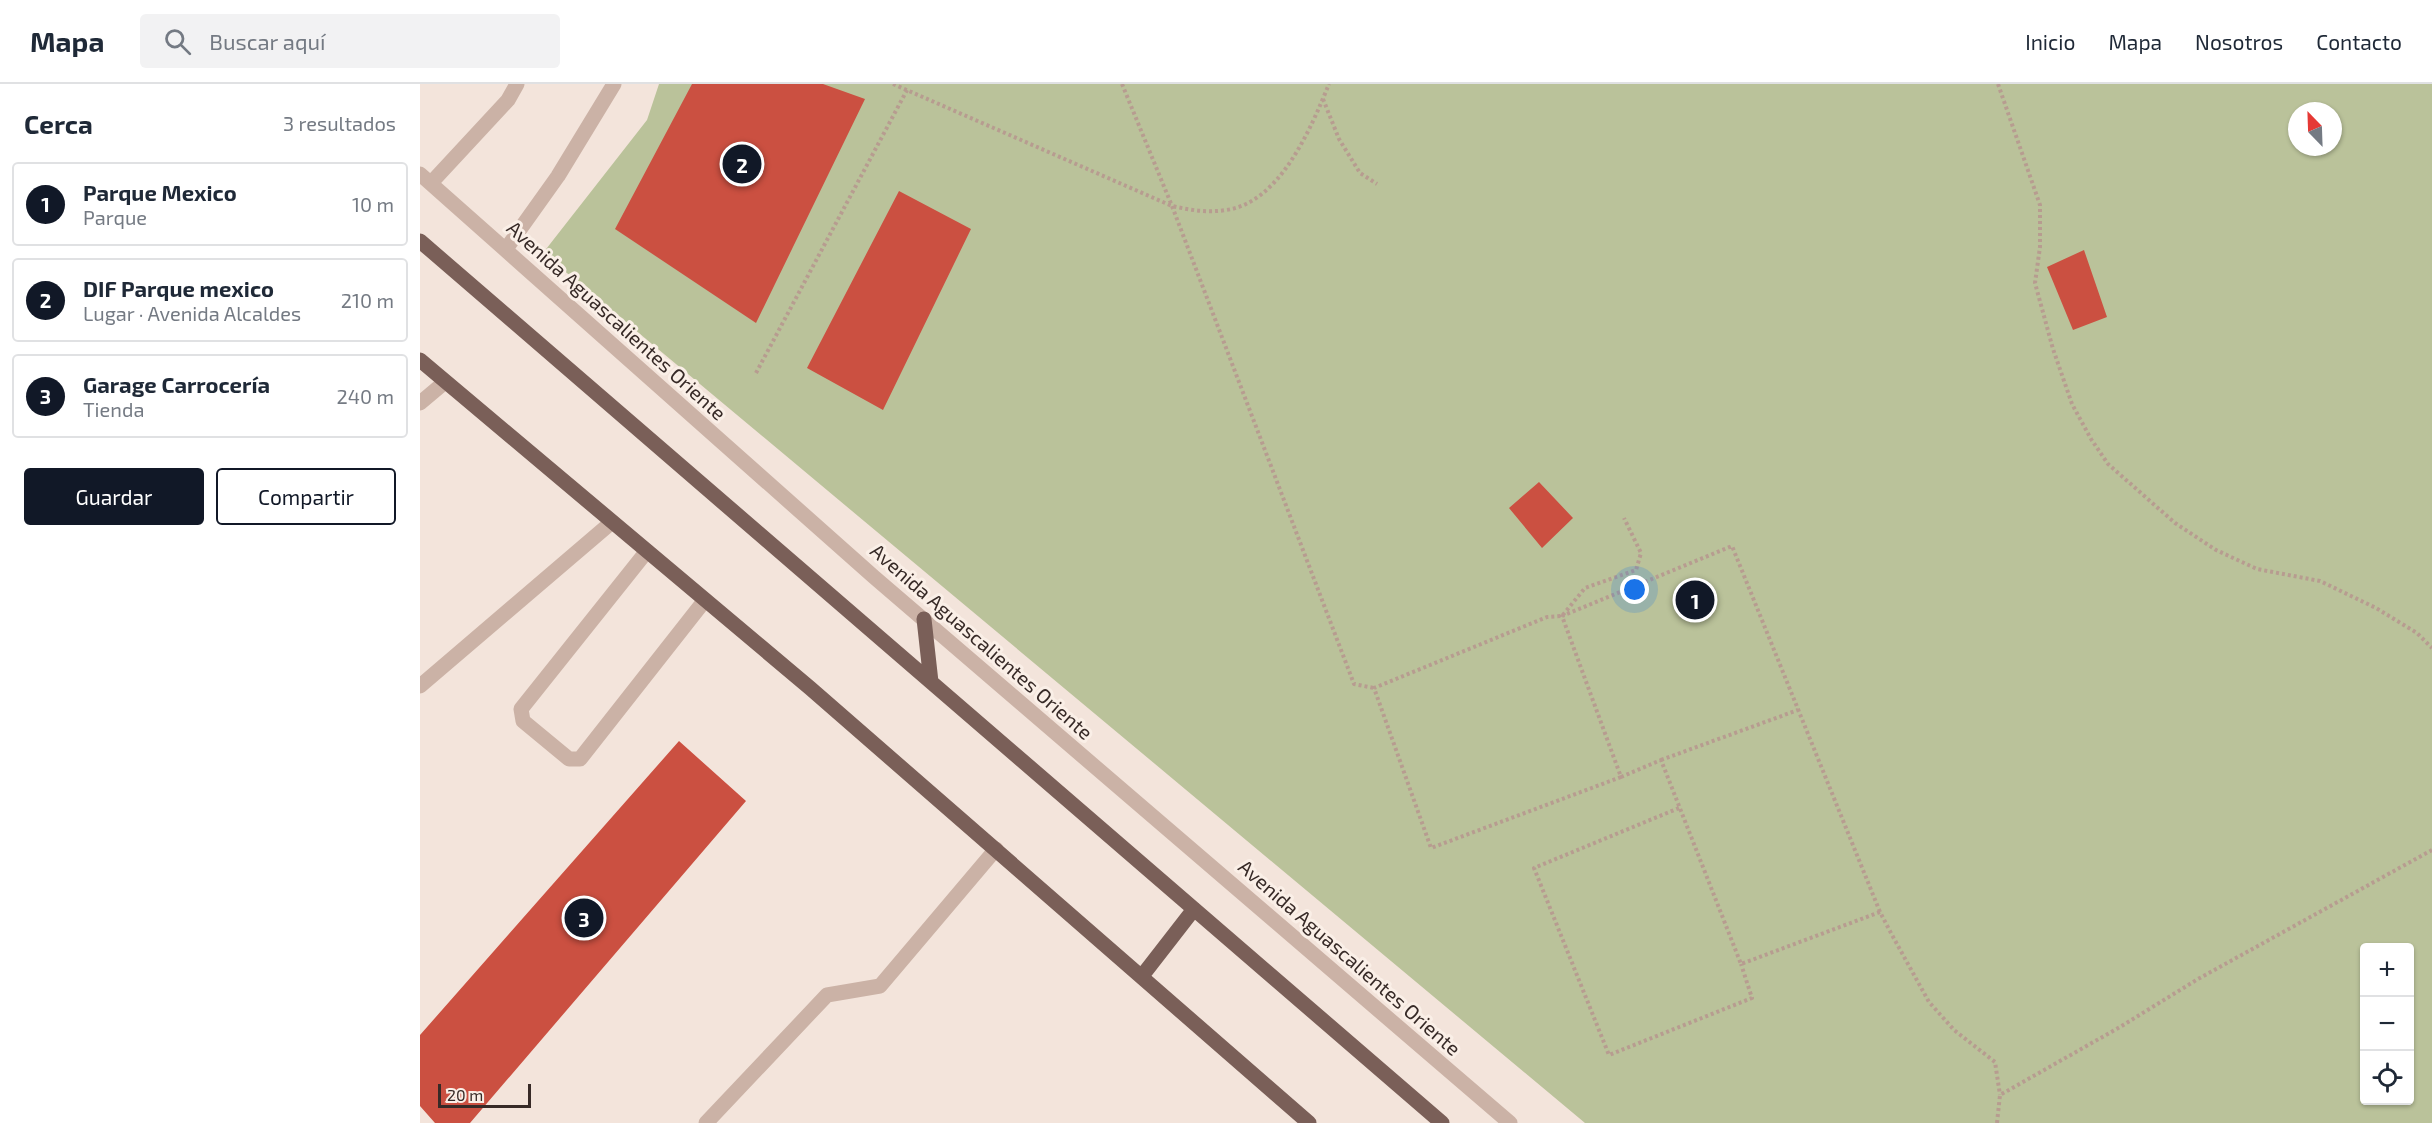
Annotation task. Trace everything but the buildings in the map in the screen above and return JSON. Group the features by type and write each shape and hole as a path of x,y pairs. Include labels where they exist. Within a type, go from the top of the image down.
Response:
{"main road":[{"path":"420,241 1442,1123"},
{"path":"420,360 996,849 1309,1123"},
{"path":"924,619 931,682"},
{"path":"1142,976 1194,909"}],"street":[{"path":"426,179 508,100 517,84"},
{"path":"506,249 558,177 614,84"},
{"name":"Avenida Aguascalientes Oriente","path":"426,179 924,619 1510,1123"},
{"path":"420,403 445,381"},
{"path":"420,686 612,522"},
{"path":"647,551 521,709 523,721 569,759 580,759 705,600"},
{"path":"706,1123 827,995 880,986 996,849"}],"path":[{"path":"892,84 1172,206 1199,212 1228,210 1254,201 1278,178 1309,133 1329,84"},
{"path":"1122,84 1172,206 1354,684 1374,688 1547,617 1562,616 1732,546 1880,912 1929,1002 1954,1030 1995,1062 2000,1095 1996,1123"},
{"path":"1998,84 2040,205 2040,247 2035,283 2054,349 2072,404 2108,464 2175,523 2216,550 2257,569 2320,581 2376,608 2417,633 2432,648"},
{"path":"756,373 907,90"},
{"path":"1323,99 1339,139 1360,173 1377,184"},
{"path":"1562,616 1585,588 1636,570 1641,553 1624,518"},
{"path":"1562,616 1622,777"},
{"path":"1374,688 1431,848 1798,710"},
{"path":"1660,760 1741,964 1752,998 1609,1055 1534,868 1679,808"},
{"path":"2000,1095 2120,1027 2198,979 2432,850"},
{"path":"1741,964 1880,912"}],"green space":[{"path":"659,84 2432,84 2432,1123 1585,1123 543,253 647,120"}],"place":[{"name":"DIF Parque mexico","path":"742,164"},
{"name":"Parque Mexico","path":"1695,600"},
{"name":"Garage Carrocería","path":"584,918"}]}
